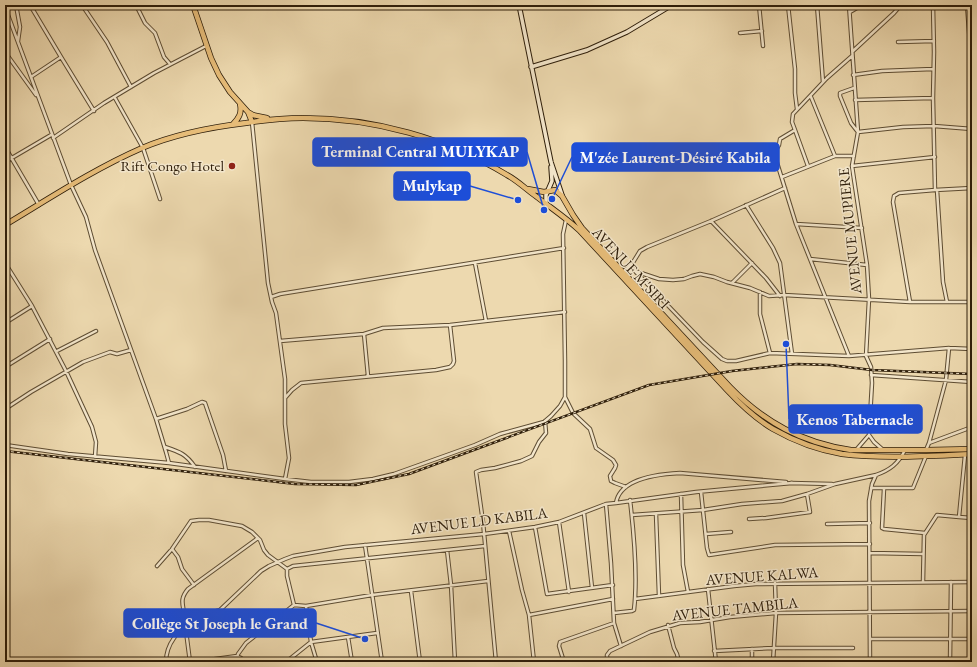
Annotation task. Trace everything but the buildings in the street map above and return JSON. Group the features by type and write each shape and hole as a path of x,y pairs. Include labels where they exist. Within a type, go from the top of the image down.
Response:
{"highway":[{"path":"193,5 219,75 230,92 248,112 253,115 273,119"},
{"path":"232,124 240,116 241,108 239,102"},
{"path":"248,112 252,122"},
{"name":"AVENUE M'SIRI","path":"5,225 71,185 143,148 197,131 232,124 273,119 301,118 333,119 369,124 409,133 444,145 481,161 507,175 560,214 579,230 742,405 763,423 786,436 830,451 864,456 902,456 972,449"},
{"path":"525,188 540,192 556,190 562,196"},
{"name":"AVENUE M'SIRI","path":"562,196 582,228 624,271 730,387 755,410 776,425 803,438 839,448 856,450 905,450 926,453 972,454"},
{"path":"560,214 564,216 568,215 568,207"}],"main road":[{"path":"519,5 551,162 562,196"},
{"path":"531,67 587,50 643,24 672,5"},
{"path":"546,204 545,200 547,191 552,179 551,162"}],"street":[{"path":"16,5 20,27 18,44"},
{"path":"30,5 94,111"},
{"path":"82,5 107,42 131,87"},
{"path":"136,5 145,22 155,33 164,57 170,64"},
{"path":"759,5 763,46"},
{"path":"788,5 795,69 795,93 798,109"},
{"path":"816,5 823,83"},
{"name":"AVENUE MUPIERE","path":"849,5 858,132 852,166 867,264 869,299 866,356 871,367 869,435"},
{"path":"850,12 862,5"},
{"path":"852,51 901,5"},
{"path":"933,5 933,98 936,190 943,282 947,302"},
{"path":"854,88 842,92 840,96 852,123 858,132 904,127 934,126 971,129 970,44 967,5"},
{"path":"5,7 52,137 71,185 86,217 95,250 156,419 169,464"},
{"path":"740,33 762,31"},
{"path":"898,42 934,40"},
{"path":"5,162 52,137 154,73 207,46"},
{"path":"5,52 38,97"},
{"path":"808,166 795,130 792,119 793,114 852,56"},
{"path":"31,77 61,57"},
{"path":"853,75 882,71 933,69"},
{"path":"811,97 835,156"},
{"path":"114,98 143,148 160,199"},
{"path":"855,100 933,98"},
{"path":"252,122 271,298 276,313 285,379 285,436 289,458 285,479"},
{"path":"795,130 780,139 779,145 774,154 796,224 849,356"},
{"path":"5,147 39,205"},
{"path":"782,177 835,156 854,156"},
{"path":"852,166 935,158"},
{"path":"624,271 630,266 640,251 647,247 785,188"},
{"path":"910,302 893,202 894,196 899,193 972,188"},
{"path":"746,205 774,248 780,263 792,354"},
{"path":"566,220 563,234 565,397 573,413 588,427 596,448 613,460 616,465 610,476 611,481 627,487"},
{"path":"711,220 752,263 780,296"},
{"path":"796,224 862,228"},
{"path":"271,298 280,294 564,248"},
{"path":"809,259 867,264"},
{"path":"5,262 50,339 92,427 96,442 95,456"},
{"path":"475,263 486,321"},
{"path":"732,283 752,263"},
{"path":"630,266 703,342 722,359 731,362 770,353 866,356 949,348 972,349"},
{"path":"633,270 666,280 679,280 700,274 750,288 771,297 784,295 825,296 910,302 972,302"},
{"path":"760,292 760,314 770,353"},
{"path":"5,323 32,306"},
{"path":"280,341 364,334 383,328 450,325 565,312"},
{"path":"285,398 301,383 436,370 452,366 454,361 450,325"},
{"path":"56,351 96,332"},
{"path":"364,334 368,376"},
{"path":"5,367 50,339"},
{"path":"871,488 913,488 926,453 946,380 949,348"},
{"path":"5,409 83,362 111,352 117,354 132,350"},
{"path":"871,375 972,382"},
{"path":"5,445 285,479 333,482 373,479 403,471 500,434 545,421 560,406 565,397"},
{"path":"156,419 205,403 223,455 226,471"},
{"path":"496,662 484,534 476,472 519,462 532,456 539,442 546,433 545,421"},
{"path":"929,443 972,427"},
{"path":"856,450 869,435 876,445 884,450"},
{"path":"165,447 188,457 195,467"},
{"path":"632,515 703,510 782,500 807,494 835,484 876,475 890,469 897,463 905,450"},
{"path":"959,517 965,454"},
{"path":"616,503 619,493 627,487 646,478 664,474 680,473 792,483 835,484"},
{"path":"870,662 871,611 869,582 869,502 871,488 876,475"},
{"name":"AVENUE LD KABILA","path":"184,624 193,618 220,610 261,571 293,556 345,547 484,534 535,527 559,522 606,504 630,500 792,483"},
{"path":"884,489 882,528 925,533"},
{"path":"701,492 709,555 775,545 870,544"},
{"path":"681,494 683,565 688,592"},
{"path":"749,519 810,512 807,494"},
{"path":"614,612 633,611 635,599 632,515 630,500"},
{"path":"606,504 613,585 614,623 621,646"},
{"path":"584,513 592,588"},
{"path":"656,514 660,596"},
{"path":"923,582 925,533 937,515 972,518"},
{"path":"157,566 172,549 191,521 199,520 226,522 242,526 258,538 266,553 287,569 287,576 294,605"},
{"path":"559,522 569,592"},
{"path":"827,524 870,523"},
{"path":"535,527 546,593 548,595 613,585"},
{"path":"509,531 529,615 534,662"},
{"path":"706,534 731,532"},
{"path":"190,662 184,624 182,598 188,589 258,538"},
{"path":"365,545 382,662"},
{"name":"AVENUE LD KABILA","path":"287,569 293,566 485,546"},
{"path":"172,549 178,557 182,569 194,585"},
{"path":"447,550 452,585 455,662"},
{"path":"870,553 923,554"},
{"path":"236,662 240,650 246,643 294,605 306,606 372,595 488,581"},
{"path":"950,662 951,582"},
{"name":"AVENUE KALWA","path":"635,599 734,586 775,583 972,582"},
{"path":"773,662 776,613 775,583"},
{"path":"708,589 716,662"},
{"path":"412,591 420,662"},
{"path":"529,615 613,599"},
{"path":"306,606 311,642 317,662"},
{"name":"AVENUE TAMBILA","path":"607,662 607,655 610,651 650,632 668,625 680,623 711,621 746,615 776,613 972,611"},
{"path":"564,662 559,646 560,642 614,623"},
{"path":"166,662 166,656 173,639 184,624"},
{"path":"668,625 679,662"},
{"path":"286,662 311,642 377,633"},
{"path":"348,637 352,662"},
{"path":"870,639 972,639"},
{"path":"714,651 773,648 854,648"},
{"path":"752,649 752,662"},
{"path":"194,662 237,656 246,662"}],"railway":[{"path":"5,451 295,484 356,485 409,474 649,385 732,371 797,364 830,365 872,370 972,374"}],"place":[{"name":"Rift Congo Hotel","path":"232,166"},
{"name":"M'zée Laurent-Désiré Kabila","path":"552,199"},
{"name":"Mulykap","path":"518,200"},
{"name":"Terminal Central MULYKAP","path":"544,210"},
{"name":"Kenos Tabernacle","path":"786,344"},
{"name":"Collège St Joseph le Grand","path":"365,639"}]}
